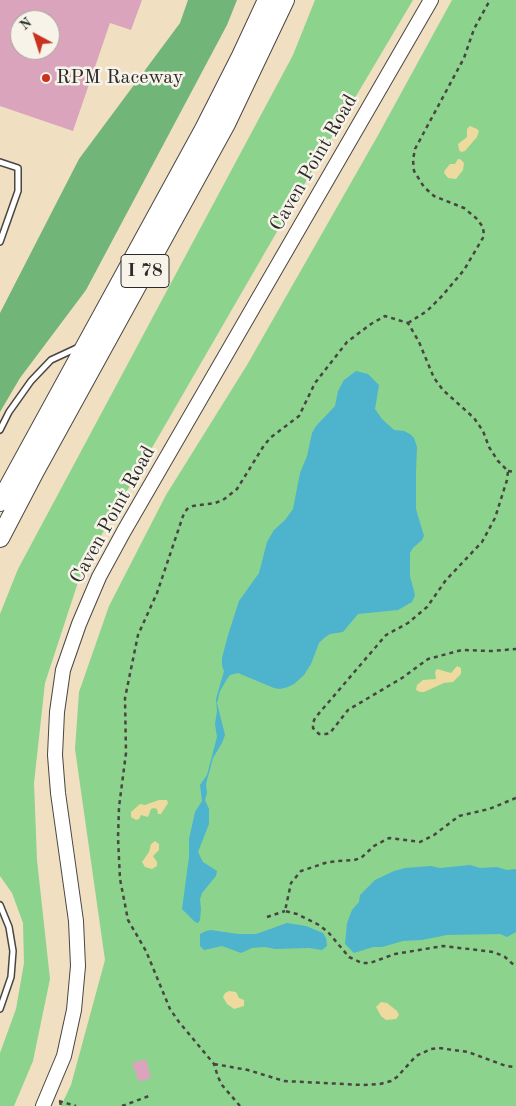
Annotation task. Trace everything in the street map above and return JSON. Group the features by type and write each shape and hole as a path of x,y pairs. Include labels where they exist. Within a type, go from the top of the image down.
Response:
{"highway":[{"name":"I 78","path":"0,502 204,129 237,64 266,0"},
{"name":"I 78","path":"0,538 226,124 285,0"}],"street":[{"name":"Caven Point Road","path":"50,1101 64,1056 74,1010 78,966 76,921 58,793 55,755 57,712 64,670 79,624 99,577 124,531 432,0"}],"lane":[{"path":"0,162 18,168 18,191 0,242"},
{"path":"0,430 9,412 31,381 51,360 86,344"},
{"path":"0,905 10,927 13,951 11,977 0,1010"}],"path":[{"path":"408,323 427,311 442,296 464,270 484,236 483,227 464,208 434,196 424,187 414,170 412,160 415,149 464,58 474,29 490,0"},
{"path":"240,1106 222,1085 214,1064 170,1009 146,951 128,920 120,879 118,838 119,807 126,753 125,698 138,635 164,575 183,516 186,510 193,506 223,500 237,489 267,442 299,416 315,383 347,342 384,316 408,323 419,342 434,378 443,390 474,418 483,431 489,447 498,461 508,471 516,472"},
{"path":"508,471 505,489 495,518 482,542 446,580 422,612 408,623 386,635 315,718 313,728 319,734 330,733 343,715 354,705 439,655 462,650 492,651 516,649"},
{"path":"285,911 291,883 301,871 337,860 361,858 374,846 389,838 420,842 434,835 459,816 489,809 516,798"},
{"path":"267,917 285,911 297,914 320,925 349,957 362,963 370,963 395,954 442,946 494,952 505,957 516,967"},
{"path":"214,1064 248,1070 284,1081 363,1085 391,1081 416,1056 431,1049 468,1052 506,1066 516,1067"},
{"path":"122,1106 149,1096"},
{"path":"50,1101 61,1106"},
{"path":"50,1101 76,1106"}],"green space":[{"path":"188,0 237,0 227,25 86,290 20,378 0,412 0,313 79,159 180,23"},
{"path":"315,0 413,0 83,567 45,683 34,783 37,860 50,979 33,1061 14,1106 0,1106 0,1053 16,1009 24,963 23,923 12,893 0,876 0,614 18,569 293,55"},
{"path":"452,0 516,0 516,1106 61,1106 71,1085 105,960 75,749 79,692 109,606 166,495 247,365 377,137"}],"sand":[{"path":"470,126 479,131 477,137 465,151 461,152 458,144 467,137 467,129"},
{"path":"458,159 464,163 463,170 456,179 448,178 444,173 445,170 450,164 455,164"},
{"path":"457,666 461,668 461,674 453,682 444,683 424,692 416,690 417,685 423,680 436,679 435,672 437,669 451,673"},
{"path":"159,800 167,800 168,803 161,814 158,814 157,809 154,808 151,809 148,817 141,815 136,820 131,817 131,812 140,804 145,805"},
{"path":"155,841 159,844 159,850 153,856 157,866 152,869 145,867 142,862 149,852 151,844"},
{"path":"229,991 236,992 239,998 244,1000 244,1006 234,1009 227,1004 223,997"},
{"path":"381,1002 387,1003 397,1011 399,1015 396,1019 386,1020 381,1016 376,1007"}],"water":[{"path":"356,371 368,374 379,385 375,409 382,419 394,430 410,434 414,438 417,447 416,509 424,536 410,553 410,576 415,595 412,602 398,610 358,614 343,632 330,634 324,638 319,643 311,664 304,675 288,687 274,688 238,673 230,675 227,679 220,691 217,703 225,735 213,758 206,784 207,793 205,800 209,809 209,824 198,852 203,862 217,871 216,876 202,893 200,899 200,920 198,923 182,909 189,857 189,839 195,812 202,801 200,785 207,775 217,737 215,724 216,699 224,671 222,658 228,635 239,601 259,573 267,542 274,530 293,509 300,473 307,456 312,433 335,406 338,391 344,380"},
{"path":"470,865 480,868 516,869 516,932 507,937 500,934 447,935 422,940 403,941 354,953 345,944 347,923 352,910 359,902 360,895 375,880 405,868 431,866 440,868"},
{"path":"287,923 306,926 323,933 327,946 322,950 309,948 252,948 241,953 222,946 204,950 200,946 200,934 206,931 256,934"}],"building":[{"name":"RPM Raceway","path":"0,0 142,0 131,30 110,23 73,131 0,106"},
{"path":"146,1059 151,1078 139,1082 132,1063"}],"place":[{"name":"RPM Raceway","path":"46,78"}]}
